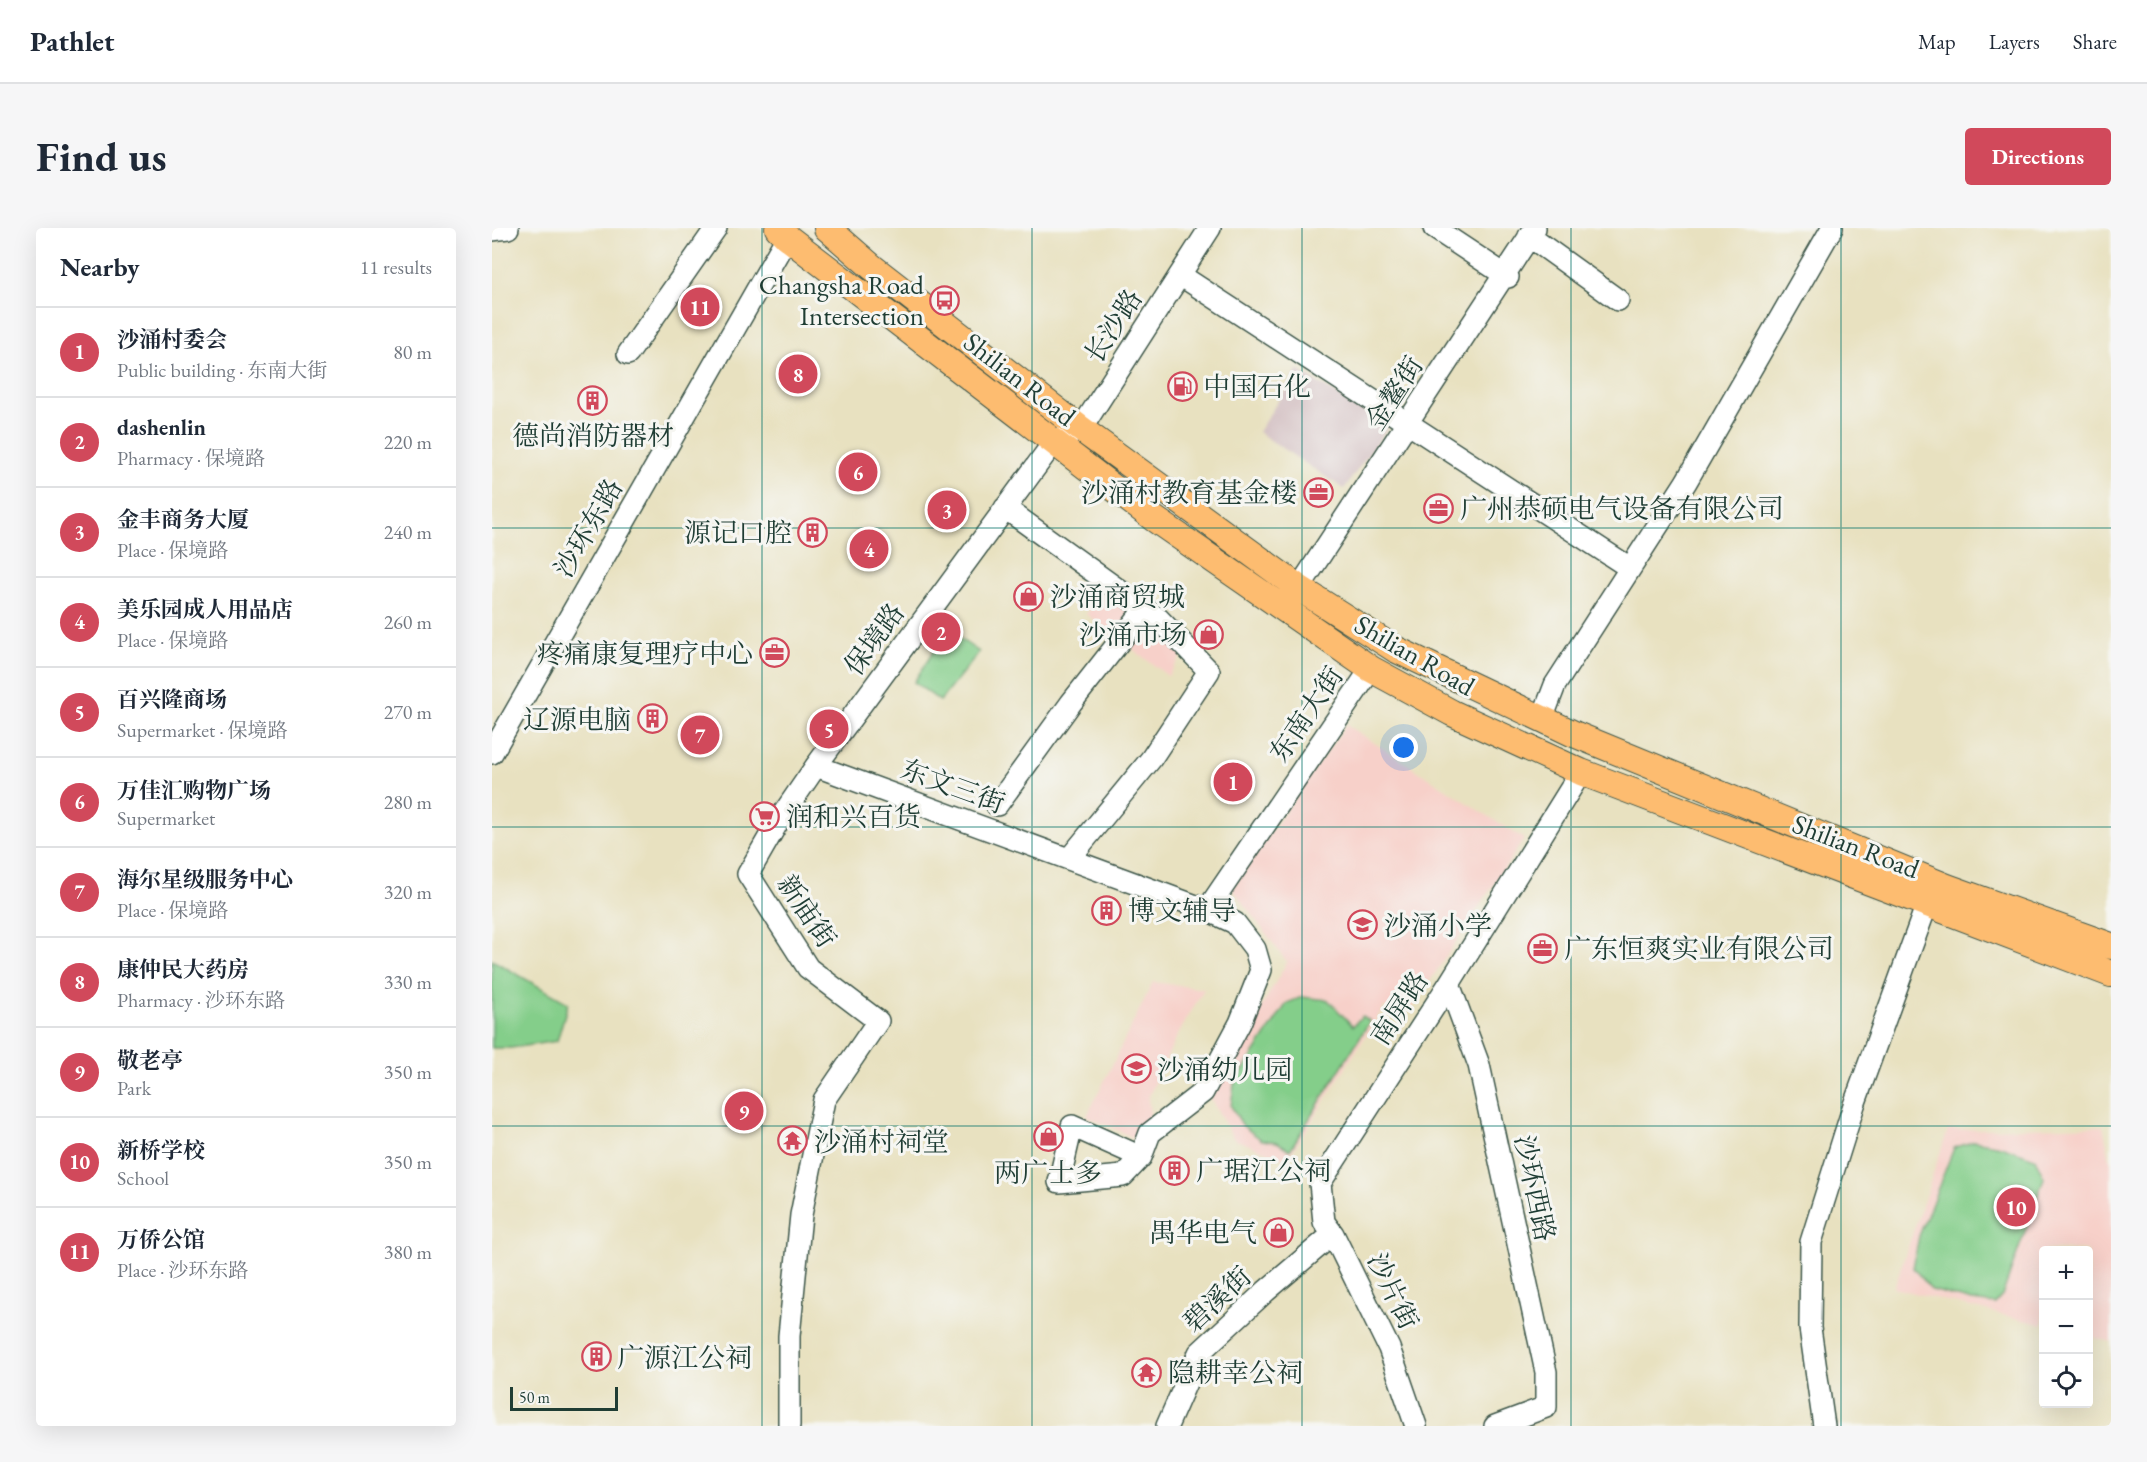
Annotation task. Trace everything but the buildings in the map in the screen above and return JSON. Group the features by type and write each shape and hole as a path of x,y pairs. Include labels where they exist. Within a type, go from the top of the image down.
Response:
{"main road":[{"name":"Shilian Road","path":"827,228 872,267 1082,429 1299,588 1395,649 1574,734 2111,974"},
{"name":"Shilian Road","path":"782,232 1153,519 1371,669 1452,713 1581,772 1931,894 2111,946"}],"street":[{"path":"492,230 508,228"},
{"path":"628,354 716,228"},
{"name":"长沙路","path":"1082,429 1210,228"},
{"path":"1434,228 1508,278"},
{"path":"1542,719 1555,685 1686,482 1827,230"},
{"name":"沙环东路","path":"492,753 782,232"},
{"path":"1532,232 1618,300"},
{"name":"金鳌街","path":"1299,588 1532,232"},
{"path":"1180,275 1630,568"},
{"path":"1053,441 1082,429"},
{"name":"保境路","path":"748,874 779,820 816,766 1053,441"},
{"path":"1005,508 1159,619 1209,671 1152,759 1069,859"},
{"path":"998,805 1071,703 1145,609"},
{"name":"东南大街","path":"1207,910 1371,669"},
{"name":"东文三街","path":"816,766 1207,910 1235,923 1255,949 1261,970 1240,1023 1203,1092 1150,1133 1141,1157"},
{"name":"南屏路","path":"1320,1183 1449,984 1581,772"},
{"name":"新庙街","path":"748,874 807,968 878,1022 824,1100 801,1215 789,1336 789,1426"},
{"path":"1824,1426 1810,1328 1811,1242 1854,1105 1931,894"},
{"name":"沙环西路","path":"1449,984 1479,1065 1546,1372 1546,1407 1496,1426"},
{"name":"沙片街","path":"1320,1183 1324,1222 1333,1234 1389,1348 1416,1426"},
{"name":"碧溪街","path":"1167,1426 1199,1353 1266,1291 1333,1234"}],"shaded area":[{"path":"1298,370 1388,427 1344,489 1258,432"},
{"path":"1105,591 1185,651 1168,676 1086,614"},
{"name":"沙涌小学","path":"1346,725 1524,839 1410,1011 1384,1007 1287,1160 1234,1139 1210,1098 1287,962 1232,888"},
{"name":"沙涌幼儿园","path":"1153,982 1204,989 1175,1040 1148,1098 1151,1121 1140,1141 1087,1116"},
{"path":"2103,1126 2111,1164 2111,1342 2093,1337 2093,1246 2039,1246 2039,1324 1894,1288 1948,1130"}],"green space":[{"path":"947,630 979,652 940,701 914,682"},
{"path":"492,960 568,1003 557,1041 511,1048 492,1048"},
{"path":"1302,997 1328,1000 1353,1026 1362,1016 1370,1021 1290,1150 1277,1142 1262,1140 1243,1126 1231,1106 1234,1084 1287,1003"},
{"path":"1974,1141 2001,1146 2035,1158 2044,1178 2002,1296 1995,1304 1972,1301 1932,1290 1913,1268 1919,1236 1954,1148"}],"place":[{"name":"Changsha Road Intersection","path":"945,300"},
{"name":"万侨公馆","path":"700,307"},
{"name":"康仲民大药房","path":"798,374"},
{"name":"中国石化","path":"1182,386"},
{"name":"德尚消防器材","path":"593,400"},
{"name":"万佳汇购物广场","path":"858,472"},
{"name":"沙涌村教育基金楼","path":"1318,492"},
{"name":"广州恭硕电气设备有限公司","path":"1439,508"},
{"name":"金丰商务大厦","path":"947,510"},
{"name":"源记口腔","path":"813,532"},
{"name":"美乐园成人用品店","path":"869,549"},
{"name":"沙涌商贸城","path":"1029,596"},
{"name":"dashenlin","path":"941,632"},
{"name":"沙涌市场","path":"1208,634"},
{"name":"疼痛康复理疗中心","path":"774,653"},
{"name":"辽源电脑","path":"652,719"},
{"name":"百兴隆商场","path":"829,729"},
{"name":"海尔星级服务中心","path":"700,735"},
{"name":"沙涌村委会","path":"1233,782"},
{"name":"润和兴百货","path":"765,816"},
{"name":"博文辅导","path":"1107,910"},
{"name":"沙涌小学","path":"1363,925"},
{"name":"广东恒爽实业有限公司","path":"1543,948"},
{"name":"沙涌幼儿园","path":"1136,1069"},
{"name":"敬老亭","path":"744,1111"},
{"name":"两广士多","path":"1048,1137"},
{"name":"沙涌村祠堂","path":"793,1141"},
{"name":"广琚江公祠","path":"1175,1170"},
{"name":"新桥学校","path":"2016,1207"},
{"name":"禺华电气","path":"1278,1232"},
{"name":"广源江公祠","path":"596,1357"},
{"name":"隐耕幸公祠","path":"1147,1372"}]}
